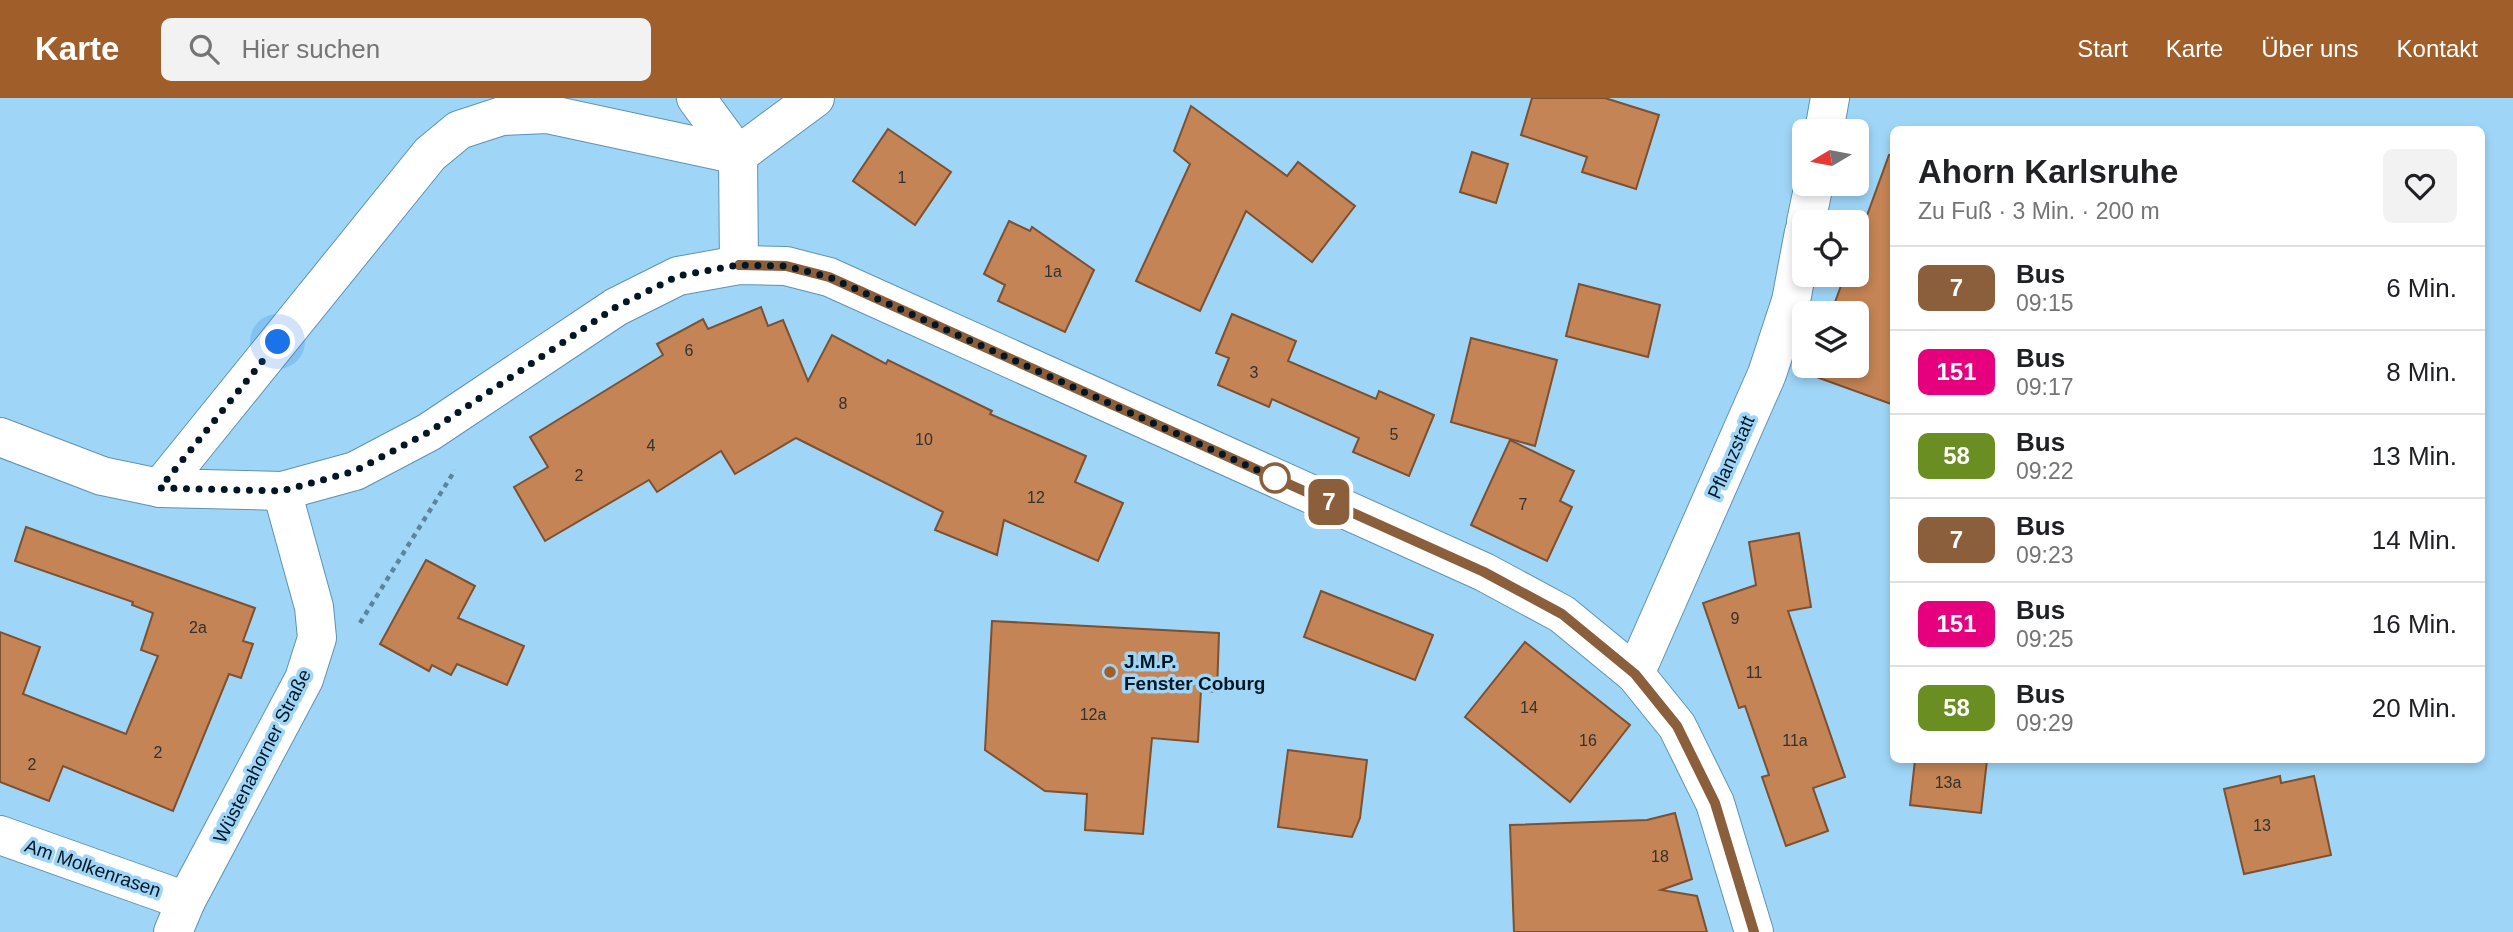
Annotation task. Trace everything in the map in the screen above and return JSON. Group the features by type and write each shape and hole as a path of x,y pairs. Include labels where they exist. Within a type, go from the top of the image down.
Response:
{"street":[{"path":"696,98 738,155 739,265"},
{"path":"160,488 430,154 459,130 502,116 547,114 738,155 815,98"},
{"path":"1826,119 1830,98"},
{"path":"0,437 102,476 160,488 282,491 355,471 429,432 616,307 678,276 739,265 786,266 829,277 1484,572 1562,614 1635,674 1677,726 1715,803 1754,932"},
{"name":"Pflanzstatt","path":"1635,674 1768,374 1794,287"},
{"name":"Wüstenahorner Straße","path":"180,916 304,679 317,638 314,607 282,491"},
{"name":"Am Molkenrasen","path":"0,835 180,916"}],"path":[{"path":"354,634 461,460"}],"building":[{"path":"1532,98 1605,98 1659,115 1636,189 1582,172 1587,157 1521,135"},
{"path":"1191,106 1287,176 1298,162 1355,206 1312,262 1246,211 1200,311 1136,281 1190,164 1174,151"},
{"path":"888,129 951,172 915,225 853,181"},
{"path":"1472,152 1508,164 1496,203 1460,192"},
{"path":"1890,155 1890,404 1819,378 1869,378 1869,301 1835,301 1841,287 1869,287 1869,210"},
{"path":"1009,221 1030,231 1032,227 1094,270 1065,332 998,301 1005,285 984,274"},
{"path":"1579,284 1660,305 1648,357 1566,336"},
{"path":"761,307 768,326 783,320 808,381 832,335 886,364 888,360 992,411 990,414 1086,456 1075,482 1123,503 1098,561 1004,520 997,555 935,530 943,512 796,438 735,474 721,451 657,492 649,480 545,541 514,487 548,467 530,437 663,355 657,344 703,319 708,329"},
{"path":"1232,314 1296,341 1288,361 1376,399 1379,391 1434,415 1409,476 1353,452 1359,438 1272,399 1269,407 1218,385 1229,358 1216,353"},
{"path":"1471,338 1557,360 1535,446 1451,422"},
{"path":"1510,440 1574,471 1560,501 1572,507 1547,561 1471,525"},
{"path":"26,527 255,608 243,641 253,644 241,678 229,674 173,811 63,766 49,801 0,782 0,632 40,647 23,694 126,734 158,656 141,650 153,613 132,605 133,602 15,561"},
{"path":"1799,533 1811,607 1788,611 1845,777 1813,788 1828,831 1786,846 1762,777 1769,775 1745,706 1739,708 1703,603 1756,585 1749,542"},
{"path":"426,560 475,586 458,618 524,646 507,685 457,664 451,675 432,665 429,671 380,644"},
{"path":"1321,591 1433,635 1415,680 1304,637"},
{"path":"992,621 1219,633 1217,692 1201,690 1198,742 1152,738 1143,834 1085,830 1087,794 1045,791 985,750"},
{"path":"1525,642 1630,725 1570,802 1465,717"},
{"path":"1288,750 1367,760 1360,818 1352,837 1278,827"},
{"path":"1915,763 1987,763 1981,813 1910,805"},
{"path":"2280,776 2281,783 2314,776 2331,855 2244,874 2224,789"},
{"path":"1675,813 1692,879 1661,890 1697,896 1707,932 1514,932 1510,825 1647,820"}],"bus line":[{"name":"7","path":"739,265 786,266 829,277 1484,572 1562,614 1635,674 1677,726 1715,803 1754,932"}],"place":[{"name":"J.M.P. Fenster Coburg","path":"1110,672"}],"route":[{"path":"278,342 160,488 282,491 355,471 429,432 616,307 678,276 739,265 786,266 829,277 1286,483 1275,478"}]}
